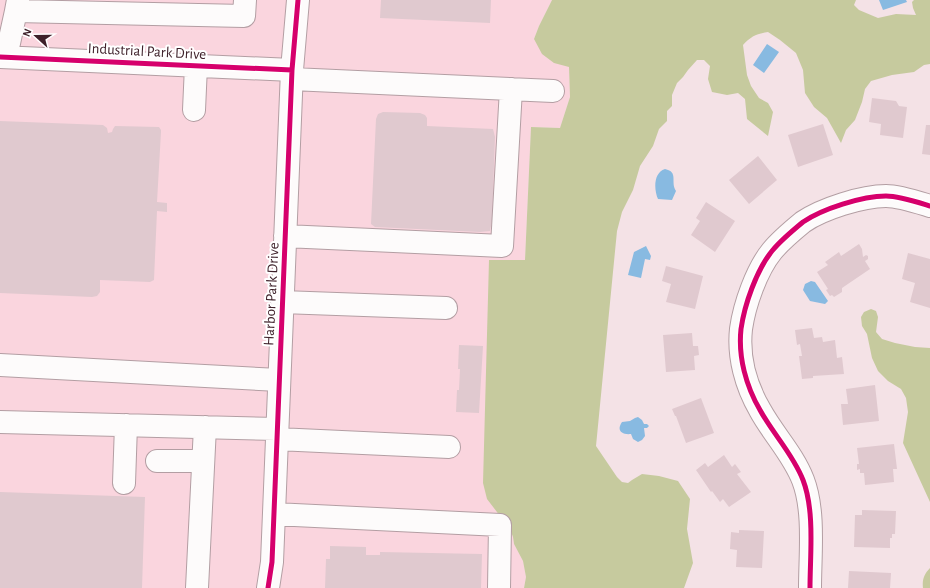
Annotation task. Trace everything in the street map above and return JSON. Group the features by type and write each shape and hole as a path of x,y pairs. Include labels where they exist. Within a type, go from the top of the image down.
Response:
{"street":[{"path":"3,57 17,5 157,7 244,16 245,0"},
{"name":"Harbor Park Drive","path":"268,588 272,562 292,74 298,0"},
{"name":"Industrial Park Drive","path":"3,57 196,66 292,74 553,91"},
{"path":"194,110 196,66"},
{"path":"285,236 502,246 511,89"},
{"path":"810,588 810,522 808,501 803,480 793,460 760,411 751,393 745,374 742,358 741,328 748,300 755,281 771,252 792,231 805,221 818,214 855,200 886,196 912,200 930,206"},
{"path":"282,302 446,308"},
{"path":"0,365 279,380"},
{"path":"0,422 205,427 449,447"},
{"path":"124,483 126,425"},
{"path":"197,588 205,427"},
{"path":"157,461 204,462"},
{"path":"274,514 500,525 499,588"}],"shaded area":[{"path":"0,0 552,0 534,39 569,66 570,97 560,128 531,127 525,260 489,260 501,517 510,529 514,544 523,561 526,577 524,588 0,588"}],"green space":[{"path":"552,0 856,0 854,5 859,10 878,18 896,14 916,15 912,2 914,0 930,0 930,64 924,65 914,72 892,75 871,81 865,89 855,120 846,130 841,143 827,118 814,107 805,93 803,70 796,53 768,32 754,36 743,45 747,75 751,86 759,98 768,103 773,112 768,136 747,119 745,99 738,93 727,95 712,92 708,79 710,66 704,60 697,60 677,83 672,95 672,106 667,111 667,121 659,129 653,146 640,166 633,190 622,212 617,231 596,446 622,482 628,483 642,474 659,476 678,481 690,499 687,529 693,563 684,588 524,588 526,577 523,561 514,544 510,529 487,499 483,483 489,260 525,260 531,127 560,128 570,97 569,67 554,63 542,54 534,39"},
{"path":"871,309 876,311 878,317 876,332 882,339 915,347 930,348 930,502 903,443 908,412 906,398 901,389 888,381 878,371 872,358 867,334 862,326 861,317 864,312"},
{"path":"930,568 930,588 923,588 924,577"}],"water":[{"path":"879,0 906,0 907,2 883,10"},
{"path":"767,44 779,52 764,73 753,65"},
{"path":"665,169 672,172 673,175 674,188 676,191 672,200 658,199 655,187 658,174"},
{"path":"646,246 651,256 650,260 645,259 641,278 628,275 634,252"},
{"path":"811,281 815,282 828,301 825,304 810,301 803,290 805,284"},
{"path":"638,417 644,424 649,426 644,428 645,436 638,442 633,439 631,434 621,432 620,425 622,422 630,421"}],"building":[{"path":"381,0 491,0 490,23 380,18"},
{"path":"872,98 896,101 899,106 907,107 903,138 880,135 881,124 869,122"},
{"path":"383,112 420,113 425,115 427,118 427,126 493,129 495,137 492,221 490,231 480,232 375,227 371,224 376,119 378,114"},
{"path":"0,121 103,125 107,128 108,133 112,132 115,126 159,127 161,132 157,202 167,203 167,212 157,211 154,280 150,282 100,280 100,292 97,296 92,297 0,293"},
{"path":"823,124 833,155 798,167 788,135"},
{"path":"926,125 930,125 930,155 922,154"},
{"path":"758,156 777,180 749,204 729,180"},
{"path":"706,202 735,221 715,252 691,235 700,221 696,218"},
{"path":"859,244 862,249 863,257 866,255 868,256 868,259 865,261 870,269 842,288 842,292 834,297 832,295 830,296 826,290 828,289 817,272 828,265 825,262 839,252 841,256"},
{"path":"908,253 930,259 930,308 910,302 915,283 902,279"},
{"path":"666,266 703,276 695,309 666,302 671,284 662,281"},
{"path":"812,328 814,338 822,337 823,342 835,340 837,358 842,357 844,374 813,376 813,378 802,379 799,356 802,356 800,344 797,345 795,330"},
{"path":"692,333 693,346 698,346 699,355 694,356 695,370 666,372 663,335"},
{"path":"459,345 483,346 479,413 456,412 460,369 458,369"},
{"path":"875,385 879,421 843,425 841,404 848,404 846,389"},
{"path":"701,398 714,433 686,443 672,409"},
{"path":"894,444 897,469 893,469 894,482 865,485 864,473 860,473 860,469 857,470 857,464 859,464 857,448"},
{"path":"724,455 732,467 735,464 741,472 737,474 751,492 729,507 723,499 720,502 712,491 711,492 696,470 705,463 708,467"},
{"path":"0,492 145,497 142,588 0,588"},
{"path":"862,510 896,511 895,534 892,534 892,538 890,538 890,548 854,547 855,515 862,515"},
{"path":"739,530 764,531 762,568 736,567 737,550 730,549 731,532 739,533"},
{"path":"330,546 366,547 366,555 380,555 380,552 482,554 481,588 325,588 326,559 330,559"},
{"path":"849,571 891,573 890,588 848,588"}],"cycle path":[{"path":"268,588 272,562 292,70 298,0"},
{"path":"0,57 292,70"},
{"path":"810,588 811,533 807,492 794,461 760,410 747,381 742,361 740,340 747,303 758,273 769,255 787,236 811,217 843,204 866,198 886,196 897,197 930,206"}]}
